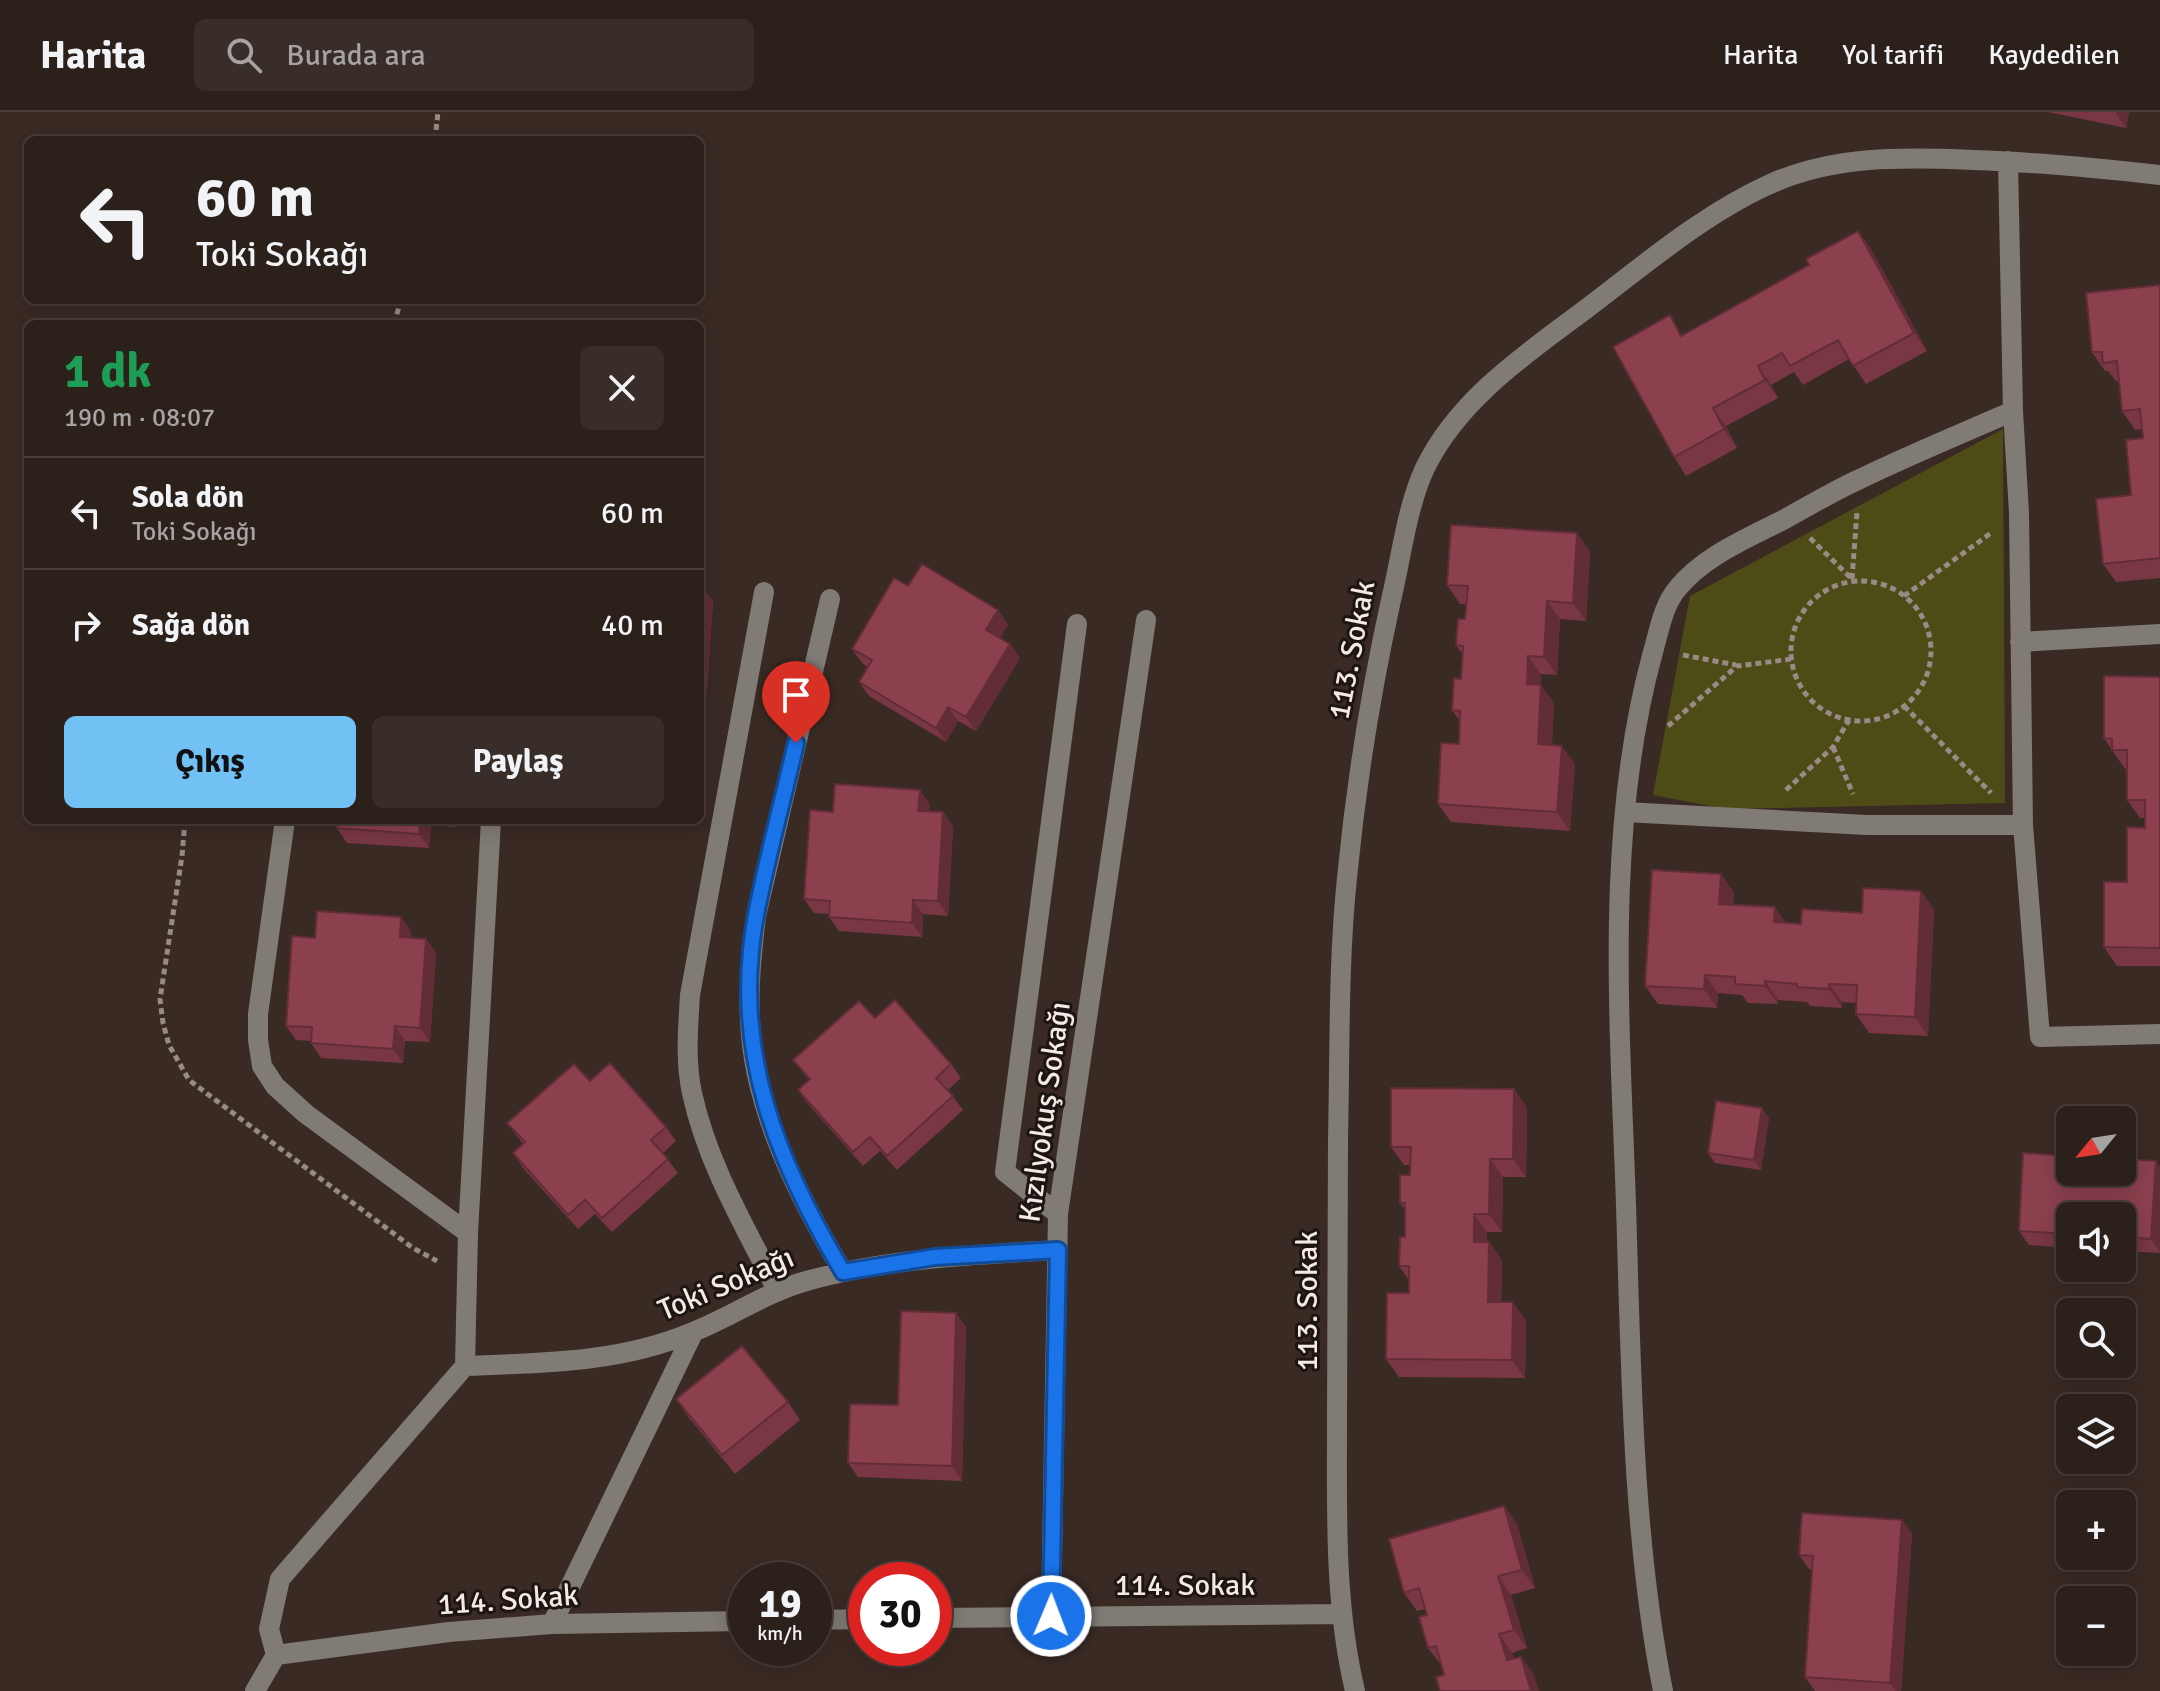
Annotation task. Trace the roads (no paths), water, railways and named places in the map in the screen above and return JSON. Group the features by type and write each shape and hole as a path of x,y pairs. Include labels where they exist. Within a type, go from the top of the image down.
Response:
{"street":[{"name":"113. Sokak","path":"1355,1691 1340,1614 1337,1510 1338,1160 1346,883 1356,794 1380,652 1423,472 1448,428 1486,388 1533,348 1658,255 1717,214 1766,186 1810,169 1856,160 1921,158 2008,161 2160,175"},
{"path":"2008,161 2013,411 2019,513 2023,825 2040,1037 2160,1034"},
{"path":"1663,1691 1648,1587 1638,1479 1621,1037 1621,871 1638,706 1664,614 1675,592 1697,570 1728,548 1860,479 2013,411"},
{"path":"764,592 690,995 687,1046 691,1092 703,1130 723,1181 777,1290"},
{"path":"830,599 756,916 750,966 750,1023 755,1068 789,1175 843,1272"},
{"name":"Kızılyokuş Sokağı","path":"1051,1616 1058,1214 1146,620"},
{"path":"1058,1214 1005,1172 1077,624"},
{"path":"2020,642 2160,634"},
{"path":"1625,812 1867,825 2023,825"},
{"path":"284,824 258,1014 262,1066 275,1086 306,1114 468,1233"},
{"path":"255,1691 276,1655 269,1629 280,1579 465,1366 468,1233 491,824"},
{"name":"Toki Sokağı","path":"465,1366 573,1362 651,1347 693,1333 777,1290 843,1272 935,1257 1058,1250"},
{"path":"552,1624 693,1333"},
{"name":"114. Sokak","path":"952,1618 1340,1614"},
{"name":"114. Sokak","path":"276,1655 449,1632 552,1624 728,1621"}]}
